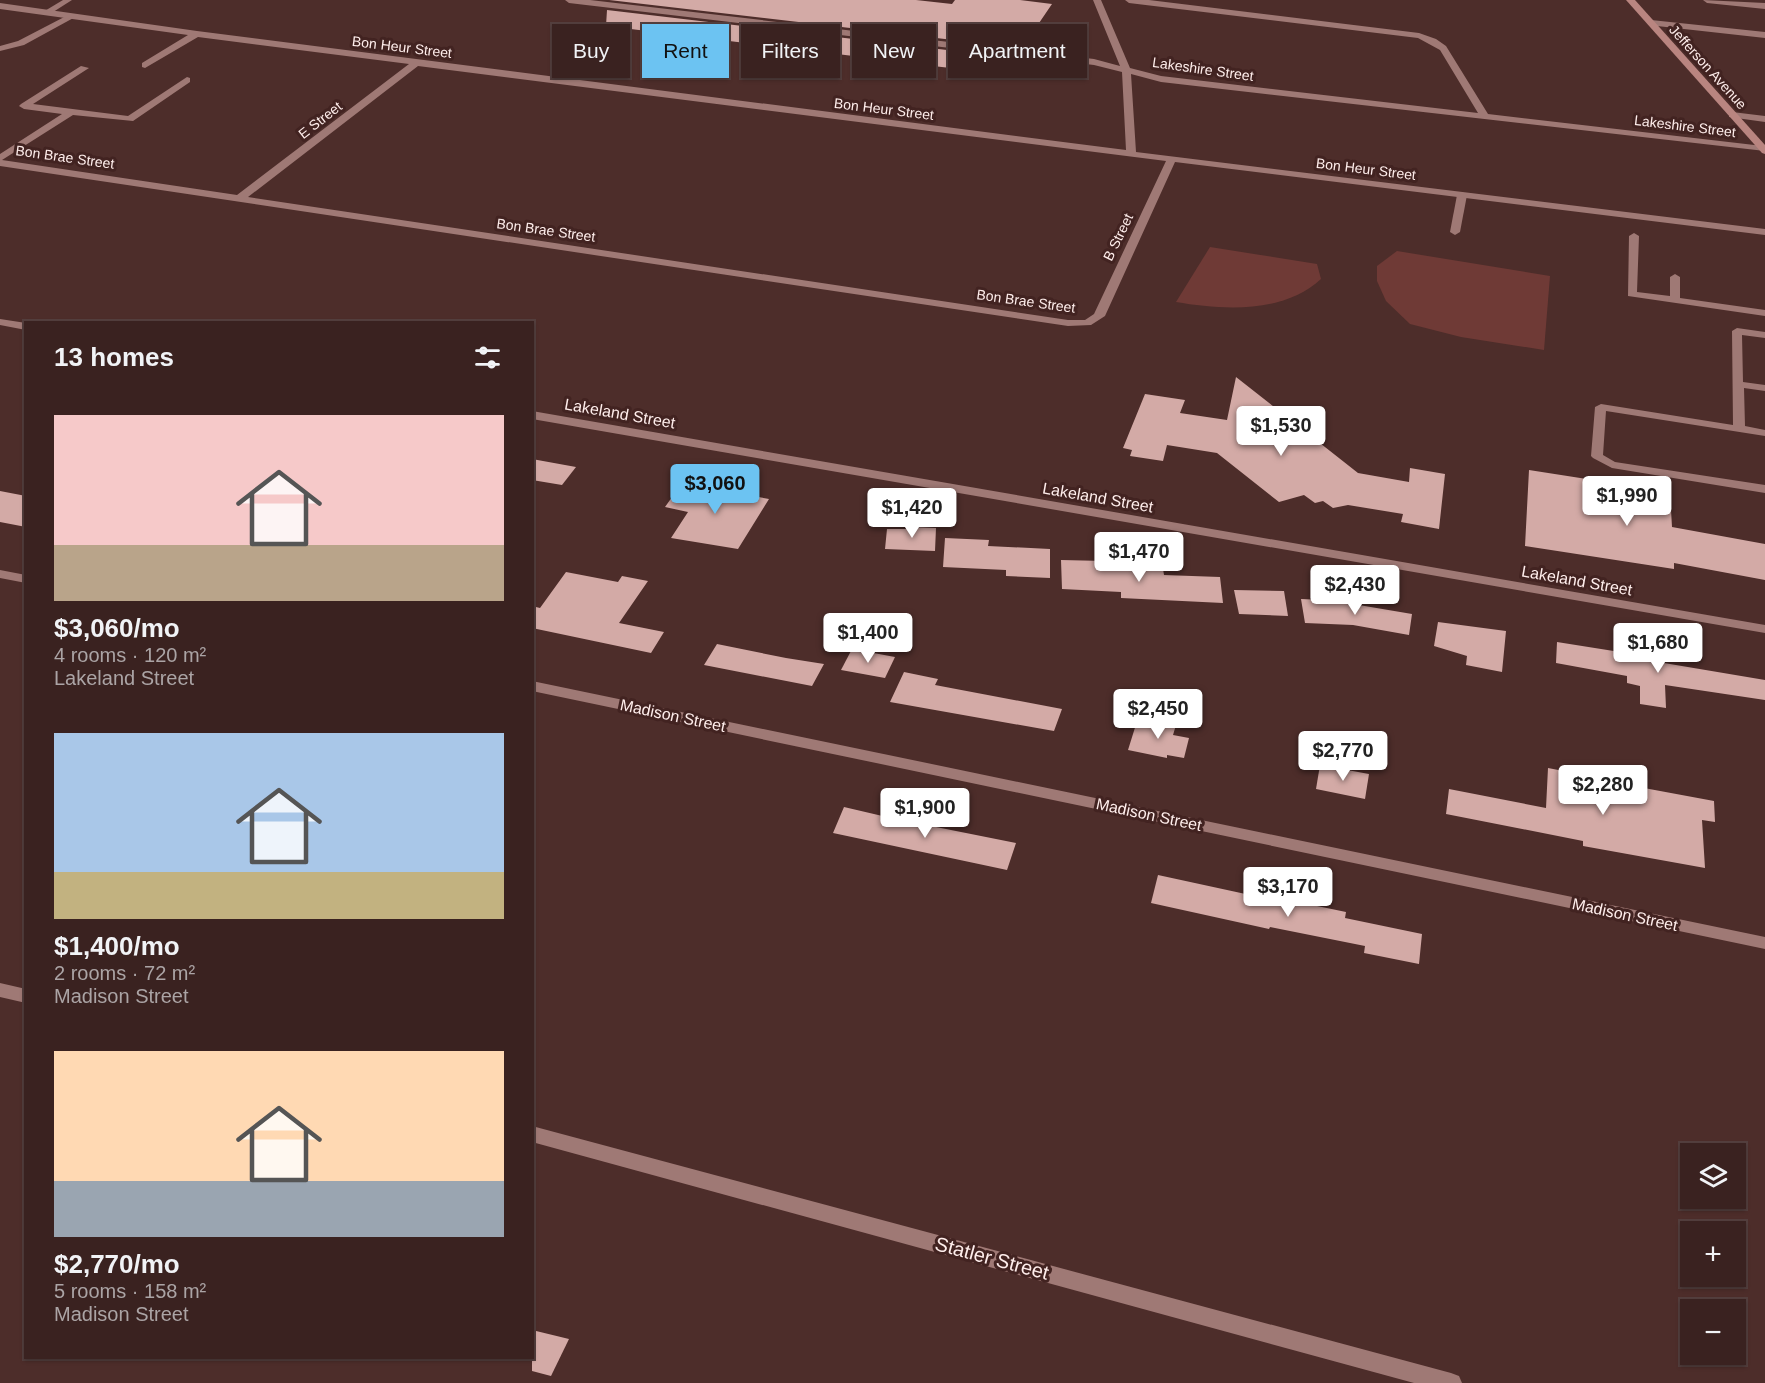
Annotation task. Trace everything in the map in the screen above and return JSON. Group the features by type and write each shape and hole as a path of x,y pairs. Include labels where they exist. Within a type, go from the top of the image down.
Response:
{"main road":[{"name":"Jefferson Avenue","path":"1630,0 1764,150"}],"street":[{"name":"Lakeshire Street","path":"569,0 1083,61 1126,69 1161,79 1484,115 1764,150"},
{"path":"1097,0 1126,69 1131,154"},
{"path":"1129,0 1419,36 1443,48 1484,115"},
{"path":"1707,0 1765,6"},
{"name":"Bon Heur Street","path":"0,6 416,63 1765,232"},
{"path":"1651,23 1765,35"},
{"path":"145,65 197,34"},
{"name":"E Street","path":"240,198 416,63"},
{"path":"84,68 24,106 130,119 187,80"},
{"path":"0,160 71,112"},
{"path":"1732,115 1765,119"},
{"name":"B Street","path":"1087,323 1099,315 1104,307 1172,159"},
{"name":"Bon Brae Street","path":"0,160 1055,322 1087,323"},
{"path":"0,322 24,327"},
{"name":"Lakeland Street","path":"534,415 1765,629"},
{"path":"0,574 24,579"},
{"name":"Madison Street","path":"534,686 1765,943"},
{"path":"0,990 24,996"},
{"name":"Statler Street","path":"534,1135 1450,1383"}],"lane":[{"path":"47,12 68,0"},
{"path":"0,49 21,43 73,16"},
{"path":"1455,232 1462,195"},
{"path":"1634,236 1632,294 1765,313"},
{"path":"1675,277 1675,300"},
{"path":"1739,429 1737,331 1765,335"},
{"path":"1737,384 1765,388"},
{"path":"1765,433 1601,407 1597,456 1611,465 1765,489"}],"shaded area":[{"path":"1210,247 1317,264 1321,279 1306,290 1271,304 1252,307 1213,307 1176,302"},
{"path":"1397,251 1550,276 1544,350 1461,337 1410,324 1386,301 1377,281 1377,266"}],"building":[{"path":"609,0 916,0 952,4 955,0 1020,0 1052,4 1038,24 948,24 948,39 936,38 936,24 852,24 852,28 840,27 840,24 816,24"},
{"path":"607,10 726,24 642,24 642,30 630,29 630,24 606,24"},
{"path":"729,24 741,26 741,42 729,41"},
{"path":"840,37 852,39 852,56 840,54"},
{"path":"936,49 948,50 948,68 936,66"},
{"path":"1236,377 1358,473 1409,482 1410,468 1445,474 1439,529 1401,522 1403,514 1348,505 1333,508 1323,501 1315,503 1304,495 1279,502 1217,453 1167,445 1163,461 1130,456 1132,450 1123,448 1145,394 1185,400 1180,413 1227,420"},
{"path":"534,459 576,467 562,485 534,480"},
{"path":"1529,470 1670,492 1672,527 1765,544 1765,580 1674,563 1674,569 1525,546"},
{"path":"682,483 769,499 738,549 671,538 688,512 665,507"},
{"path":"0,491 24,496 24,527 0,522"},
{"path":"910,527 936,528 935,551 885,549 887,529 910,529"},
{"path":"945,538 989,540 988,546 1050,549 1050,578 1006,576 1006,570 943,567"},
{"path":"1061,560 1105,561 1105,567 1163,569 1164,575 1220,577 1223,603 1121,598 1121,592 1062,589"},
{"path":"566,572 618,582 622,576 648,581 619,623 664,632 651,653 534,628 534,606 540,608"},
{"path":"1234,590 1284,591 1288,616 1239,614"},
{"path":"1301,599 1346,601 1412,614 1409,635 1353,625 1305,623"},
{"path":"1438,622 1506,631 1502,672 1466,665 1467,656 1434,646"},
{"path":"1557,642 1664,659 1664,663 1765,680 1765,700 1665,685 1666,708 1640,704 1640,686 1627,683 1627,676 1556,663"},
{"path":"717,644 824,664 812,686 704,665"},
{"path":"852,649 895,657 885,678 841,670"},
{"path":"904,672 938,679 935,685 1062,709 1054,731 890,702"},
{"path":"1138,718 1176,725 1173,735 1189,738 1184,758 1167,755 1167,758 1128,750"},
{"path":"1320,765 1369,774 1365,799 1316,789"},
{"path":"1548,768 1610,780 1610,773 1644,778 1644,788 1714,801 1715,822 1702,820 1705,868 1583,846 1583,841 1446,814 1449,789 1546,808"},
{"path":"844,807 1016,843 1007,870 833,833"},
{"path":"1158,875 1292,904 1293,901 1346,912 1345,918 1422,934 1419,964 1364,953 1365,946 1270,927 1269,929 1151,903"},
{"path":"534,1330 569,1339 551,1376 532,1371"}]}
